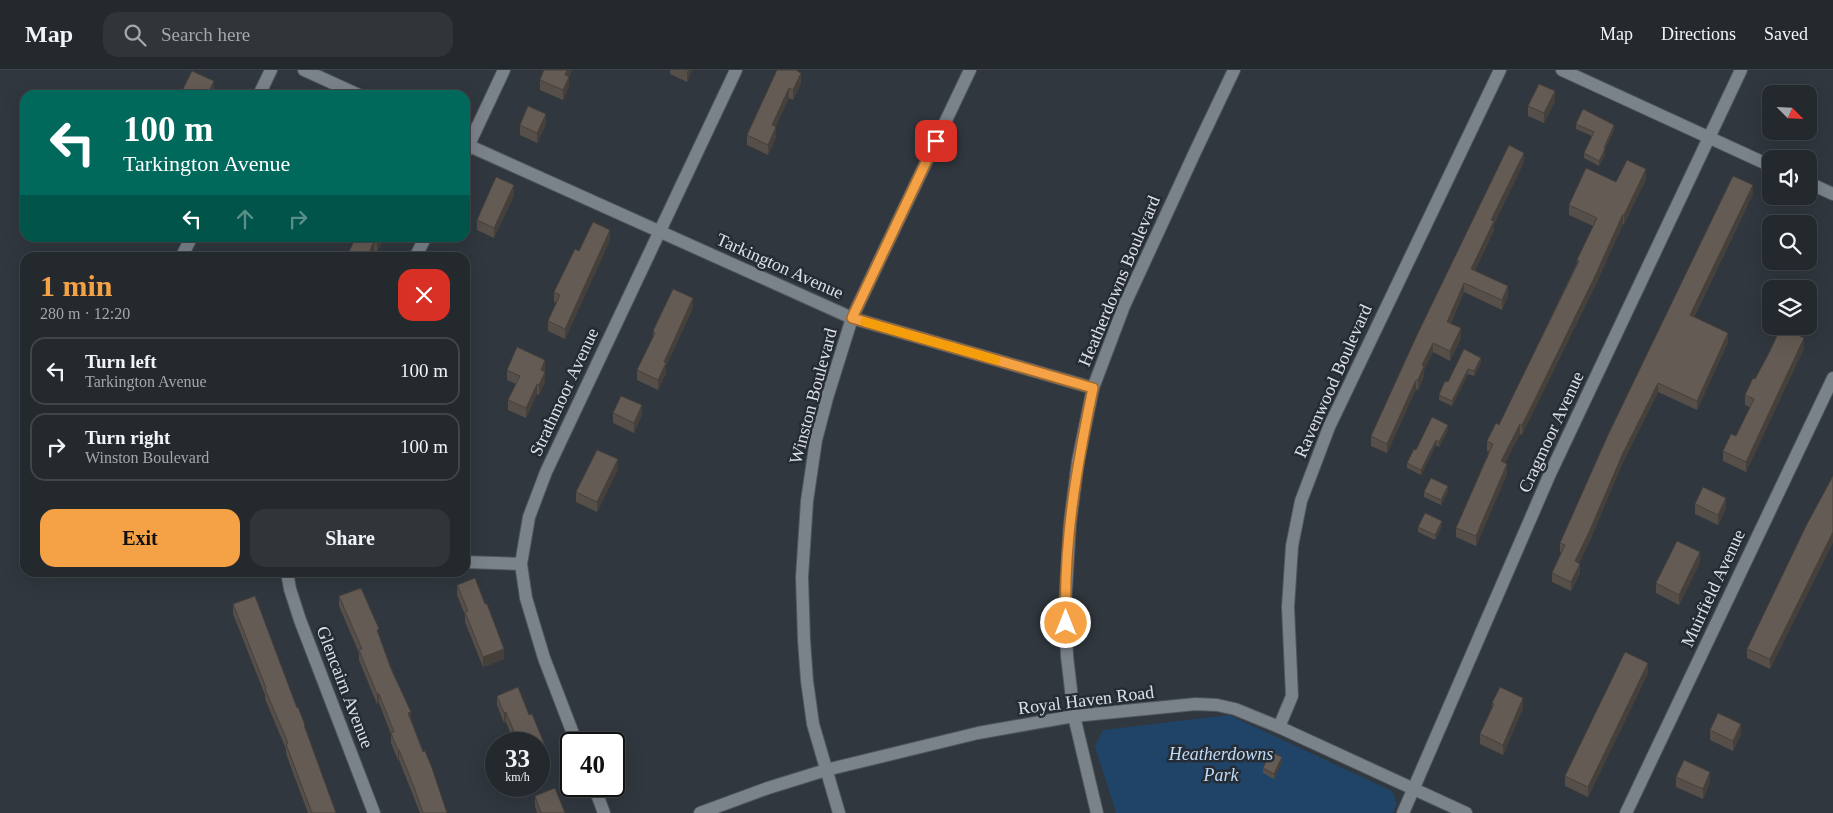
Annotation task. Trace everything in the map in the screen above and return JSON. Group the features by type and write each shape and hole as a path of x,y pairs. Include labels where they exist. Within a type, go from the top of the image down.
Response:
{"street":[{"path":"261,90 271,70"},
{"path":"304,70 348,90"},
{"path":"470,139 504,70"},
{"name":"Strathmoor Avenue","path":"572,732 544,658 526,598 522,564 529,517 546,472 658,231 736,70"},
{"name":"Winston Boulevard","path":"839,813 814,724 807,681 802,577 807,501 816,440 852,318 970,70"},
{"name":"Heatherdowns Boulevard","path":"1096,813 1074,716 1067,656 1065,606 1069,532 1078,461 1093,388 1124,306 1234,70"},
{"name":"Ravenwood Boulevard","path":"1279,727 1292,696 1288,607 1292,546 1301,501 1329,427 1500,70"},
{"path":"1562,70 1762,162"},
{"name":"Cragmoor Avenue","path":"1404,813 1549,476 1741,70"},
{"name":"Tarkington Avenue","path":"470,149 852,318 1093,388"},
{"path":"1817,187 1833,194"},
{"name":"Muirfield Avenue","path":"1626,813 1833,378"},
{"path":"470,562 522,564"},
{"name":"Glencairn Avenue","path":"288,577 300,620 374,813"},
{"name":"Royal Haven Road","path":"700,813 768,788 826,770 978,733 1074,716 1196,704 1217,705 1235,709 1279,727 1466,813"},
{"path":"598,797 604,813"}],"green space":[{"name":"Heatherdowns Park","path":"1229,715 1392,791 1397,804 1393,813 1116,813 1095,746 1103,730"}],"building":[{"path":"544,70 567,70 565,75 569,77 563,90 540,80"},
{"path":"777,70 797,70 801,73 793,90 789,88 772,125 776,127 768,145 747,135"},
{"path":"192,71 214,81 210,90 182,90"},
{"path":"1539,84 1555,91 1544,113 1528,106"},
{"path":"528,106 546,114 537,133 520,125"},
{"path":"1583,109 1614,125 1599,161 1584,153 1594,132 1576,124"},
{"path":"1509,145 1524,153 1491,220 1494,221 1471,269 1508,286 1502,300 1464,283 1447,322 1461,328 1450,351 1433,343 1422,365 1424,366 1418,380 1416,380 1387,444 1371,436 1417,335"},
{"path":"1627,160 1646,169 1535,399 1501,461 1507,464 1476,536 1456,528 1493,444 1487,441 1496,423 1499,425 1579,261 1577,260 1597,218 1569,205 1586,168 1616,182"},
{"path":"1733,176 1753,185 1690,315 1728,333 1697,401 1658,383 1623,453 1575,561 1580,564 1571,582 1552,573 1565,545 1560,543 1608,435"},
{"path":"496,177 514,185 494,228 477,220"},
{"path":"593,222 610,230 565,329 548,321 560,295 554,292 575,249 579,251"},
{"path":"354,242 374,242 369,252 349,252"},
{"path":"673,289 693,298 664,362 666,363 658,380 637,370"},
{"path":"1777,335 1798,335 1804,338 1746,462 1723,451 1731,434 1736,436 1754,399 1745,395"},
{"path":"517,347 545,360 541,370 545,372 526,408 508,400 520,376 507,370"},
{"path":"1464,349 1481,358 1474,371 1468,369 1452,401 1439,395 1445,381 1448,382"},
{"path":"621,396 642,405 634,423 613,413"},
{"path":"1432,417 1448,425 1439,442 1436,440 1421,470 1407,463 1414,449 1416,450"},
{"path":"597,450 618,459 597,502 576,492"},
{"path":"1833,476 1833,532 1770,659 1747,649 1807,524"},
{"path":"1431,478 1448,486 1441,500 1424,492"},
{"path":"1703,487 1726,498 1718,515 1695,504"},
{"path":"1425,513 1442,521 1435,535 1418,527"},
{"path":"1677,541 1700,552 1679,595 1656,583"},
{"path":"475,578 504,649 483,657 465,612 468,611 457,585"},
{"path":"361,588 379,629 377,630 391,669 411,712 408,713 423,752 425,751 432,768 447,813 423,813 391,733 394,732 359,650 362,649 339,596"},
{"path":"255,596 305,725 336,813 312,813 286,744 288,743 265,689 233,604"},
{"path":"1625,652 1648,663 1588,787 1565,776"},
{"path":"518,687 529,715 532,714 539,732 514,732 497,696"},
{"path":"1500,687 1523,698 1503,745 1480,734"},
{"path":"1718,713 1741,724 1733,741 1710,730"},
{"path":"1271,752 1282,757 1274,774 1263,768"},
{"path":"1684,760 1710,772 1703,789 1676,777"},
{"path":"555,788 565,813 541,813 535,797 550,797 550,790"}],"slow traffic":[{"path":"865,322 996,360"}],"route":[{"path":"936,141 852,318 1093,388 1078,461 1070,523 1065,606 1066,623"}]}
